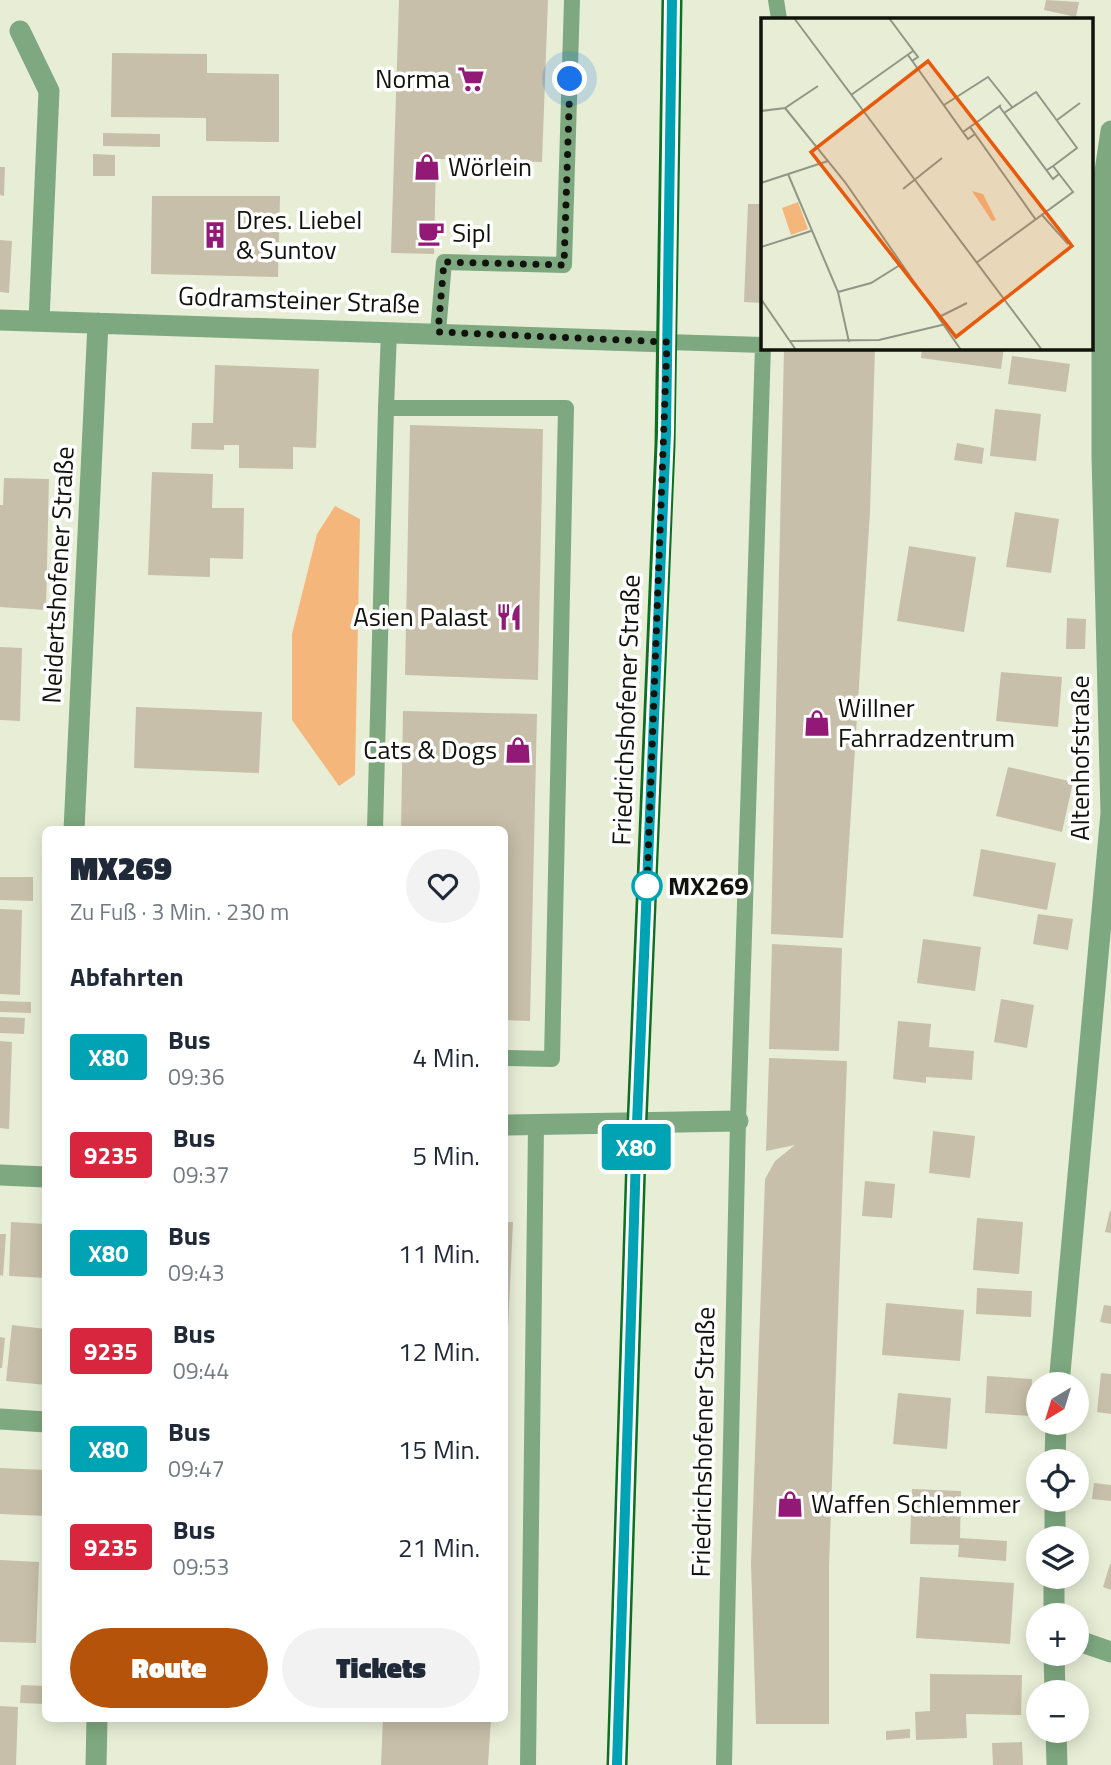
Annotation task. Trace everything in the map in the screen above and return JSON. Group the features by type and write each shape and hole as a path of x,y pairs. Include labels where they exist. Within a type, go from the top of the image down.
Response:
{"main road":[{"name":"Friedrichshofener Straße","path":"617,1765 637,1123 667,342 672,0"}],"street":[{"path":"20,31 49,90 39,321"},
{"name":"Altenhofstraße","path":"1060,1372 1111,813 1097,190 1111,131"},
{"name":"Godramsteiner Straße","path":"0,320 438,332 667,342"},
{"name":"Neidertshofener Straße","path":"74,826 98,323"},
{"path":"508,1125 738,1121"},
{"path":"0,1175 42,1178"},
{"path":"0,1419 42,1422"},
{"path":"1089,1644 1111,1652"},
{"path":"96,1765 97,1722"},
{"path":"1056,1743 1056,1765"}],"lane":[{"path":"438,332 444,262 564,265 572,0"},
{"path":"776,0 779,18"},
{"path":"374,826 389,332"},
{"name":"Friedrichshofener Straße","path":"667,342 761,346"},
{"name":"Friedrichshofener Straße","path":"724,1765 738,1121 763,350"},
{"path":"386,408 566,408 552,1059 508,1058"},
{"path":"528,1765 536,1126"}],"shaded area":[{"path":"335,506 360,519 355,775 339,786 292,720 292,634 317,534"}],"building":[{"name":"Norma","path":"399,0 548,0 542,162 436,159 434,254 391,253"},
{"path":"1046,0 1079,2 1076,17 1044,10"},
{"path":"112,53 207,54 207,73 279,74 279,142 206,141 206,118 111,117"},
{"path":"103,133 160,134 160,147 103,146"},
{"path":"93,154 115,155 115,176 93,176"},
{"path":"0,167 5,167 4,196 0,195"},
{"name":"Dres. Liebel & Suntov","path":"152,196 280,196 278,277 151,274"},
{"path":"748,204 761,204 761,303 744,302"},
{"path":"0,240 12,241 9,293 0,292"},
{"name":"Willner Fahrradzentrum","path":"784,350 875,350 870,512 843,938 771,934"},
{"path":"922,350 1004,350 1001,369 921,358"},
{"path":"1012,356 1070,364 1066,392 1008,384"},
{"path":"215,365 319,369 316,448 293,447 293,469 239,468 239,445 224,445 224,450 191,449 192,423 213,423"},
{"path":"995,409 1041,414 1036,461 990,456"},
{"path":"410,425 543,429 538,680 405,675"},
{"path":"957,443 984,448 982,464 954,460"},
{"path":"152,472 213,474 212,508 244,508 243,559 210,558 210,577 148,575"},
{"path":"4,478 49,479 46,610 0,607 0,505 3,505"},
{"path":"1015,512 1059,519 1051,573 1006,567"},
{"path":"909,546 976,557 964,632 897,621"},
{"path":"1067,618 1086,619 1085,649 1066,649"},
{"path":"0,647 22,648 20,721 0,720"},
{"path":"1001,672 1062,677 1058,727 996,721"},
{"path":"136,707 262,712 259,773 134,768"},
{"path":"403,711 537,714 530,1021 508,1020 508,826 401,826"},
{"path":"1008,767 1073,782 1062,832 996,816"},
{"path":"981,849 1056,863 1047,910 973,896"},
{"path":"0,877 33,877 33,901 0,900"},
{"path":"0,909 22,910 20,995 0,994"},
{"path":"1038,914 1073,919 1068,950 1033,944"},
{"path":"923,939 981,947 975,991 917,983"},
{"path":"772,944 842,948 839,1051 769,1049"},
{"path":"1001,999 1034,1005 1027,1048 994,1042"},
{"path":"0,1001 31,1002 31,1013 0,1012"},
{"path":"0,1017 25,1018 24,1034 0,1033"},
{"path":"898,1021 931,1024 929,1047 974,1051 972,1080 926,1077 926,1083 893,1079"},
{"path":"0,1041 12,1042 9,1129 0,1128"},
{"path":"769,1058 847,1061 829,1567 829,1724 756,1724 751,1563 765,1179 775,1161 795,1145 766,1151"},
{"path":"933,1131 975,1136 970,1178 929,1173"},
{"path":"865,1181 895,1184 892,1218 862,1216"},
{"path":"1111,1211 1111,1233 1105,1232"},
{"path":"977,1218 1023,1222 1019,1274 973,1270"},
{"path":"11,1222 42,1224 42,1278 9,1276"},
{"path":"508,1222 513,1222 508,1328"},
{"path":"0,1234 6,1234 3,1276 0,1275"},
{"path":"977,1288 1032,1291 1031,1317 976,1314"},
{"path":"886,1303 964,1310 960,1361 882,1355"},
{"path":"1104,1305 1111,1306 1111,1324 1100,1322"},
{"path":"12,1325 42,1329 42,1385 6,1381"},
{"path":"0,1337 5,1338 2,1368 0,1368"},
{"path":"1101,1373 1111,1374 1111,1414 1097,1412"},
{"path":"987,1376 1026,1379 1026,1416 985,1413"},
{"path":"898,1393 951,1398 947,1449 893,1444"},
{"path":"0,1468 42,1470 42,1516 0,1514"},
{"path":"1094,1483 1111,1485 1111,1501 1092,1499"},
{"path":"912,1489 961,1491 960,1538 1007,1541 1006,1561 958,1557 959,1545 910,1544"},
{"path":"0,1560 39,1562 36,1643 0,1642"},
{"path":"1111,1564 1111,1590 1103,1587"},
{"path":"920,1577 1014,1583 1010,1644 916,1638"},
{"path":"930,1674 1022,1675 1021,1715 966,1714 967,1738 916,1740 915,1712 930,1711"},
{"path":"21,1685 42,1686 42,1704 20,1703"},
{"path":"0,1706 18,1707 16,1765 0,1765"},
{"path":"383,1722 491,1722 488,1765 381,1765"},
{"path":"910,1729 910,1738 886,1740 886,1731"},
{"path":"1022,1742 1023,1765 993,1765 992,1743"}],"bus line":[{"name":"X80","path":"617,1765 637,1123 666,433 672,0"}],"place":[{"name":"Norma","path":"471,79"},
{"name":"Wörlein","path":"427,167"},
{"name":"Sipl","path":"431,233"},
{"name":"Dres. Liebel & Suntov","path":"215,235"},
{"name":"Asien Palast","path":"509,617"},
{"name":"Willner Fahrradzentrum","path":"817,723"},
{"name":"Cats & Dogs","path":"518,750"},
{"name":"MX269","path":"647,886"},
{"name":"Waffen Schlemmer","path":"790,1504"}],"route":[{"path":"570,79 564,265 444,262 438,332 667,342 666,433 647,886"}]}
